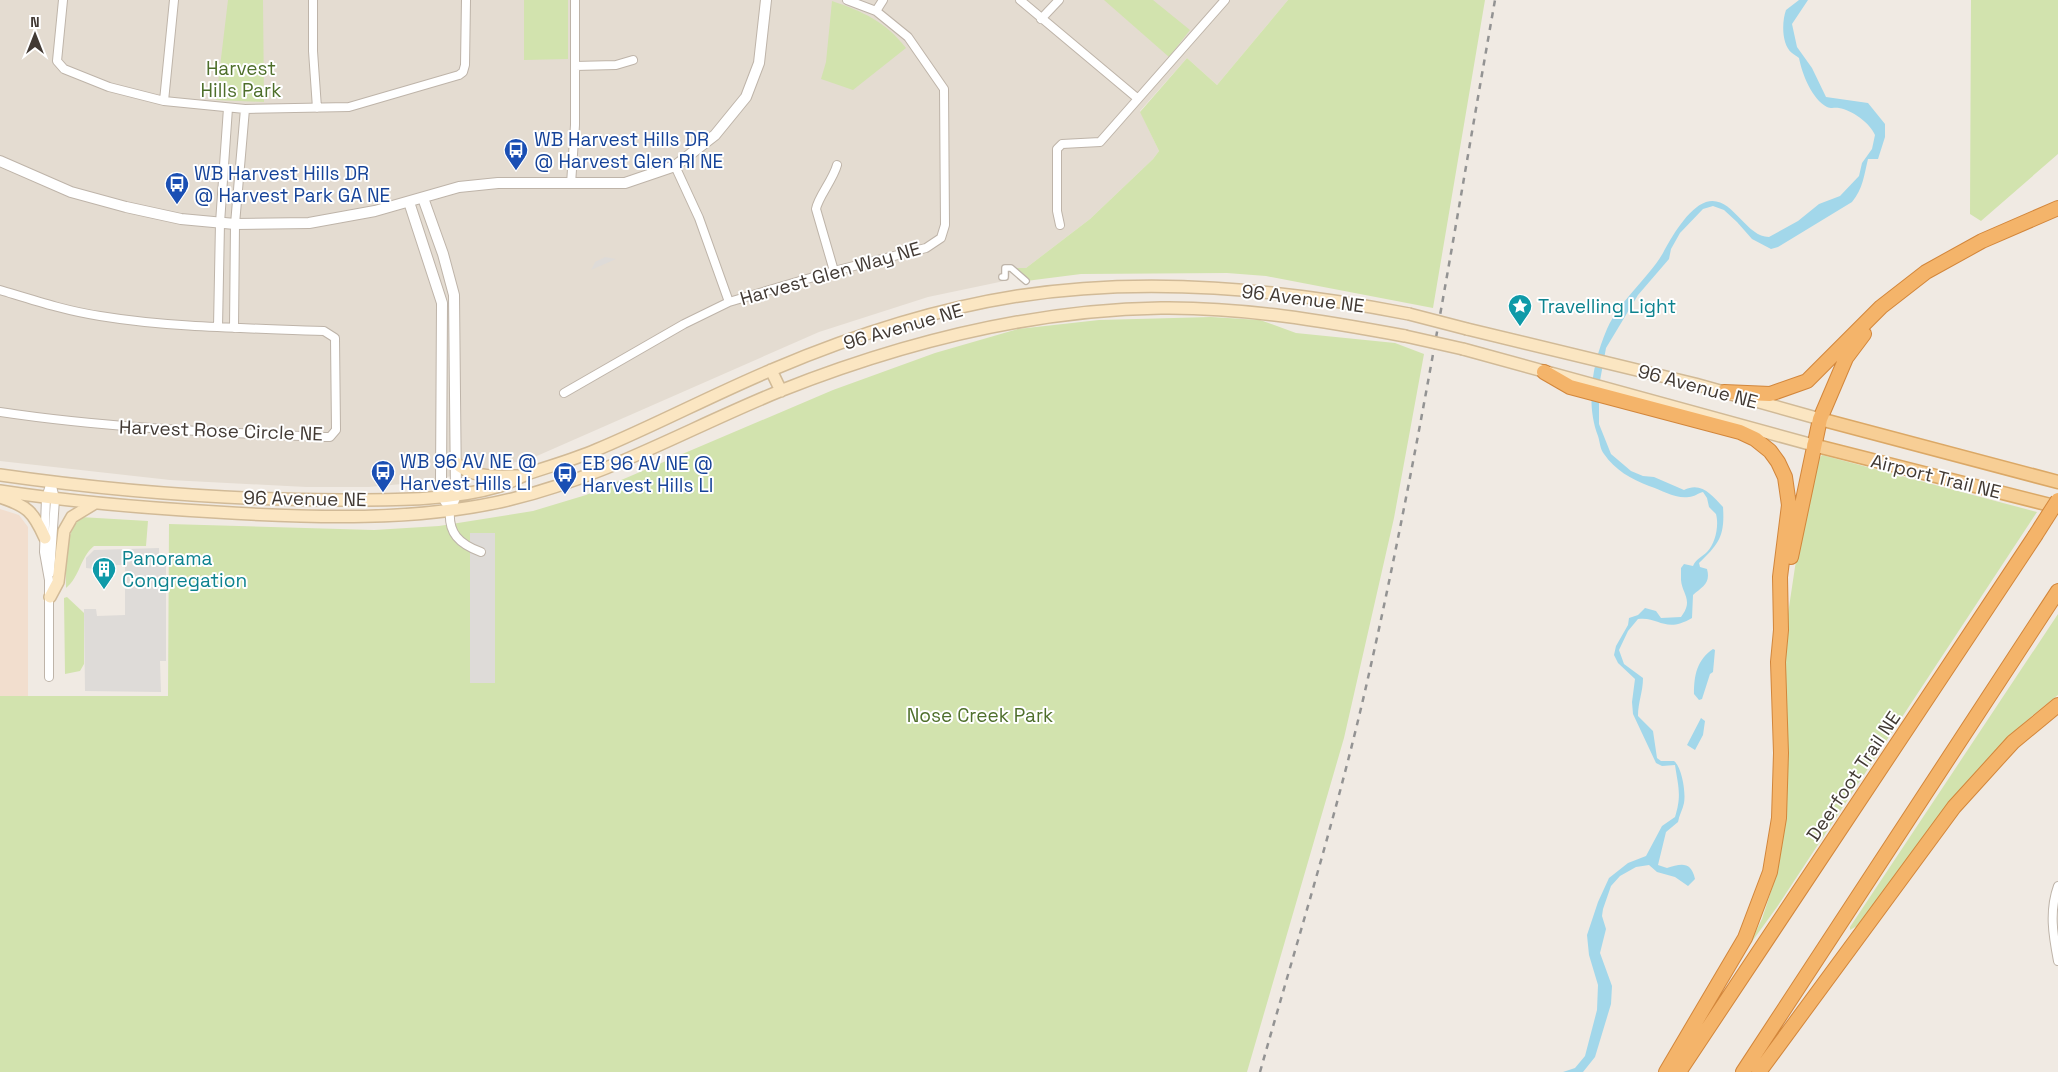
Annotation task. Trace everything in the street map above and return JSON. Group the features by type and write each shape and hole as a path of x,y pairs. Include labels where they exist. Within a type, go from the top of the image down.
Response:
{"highway":[{"path":"1724,392 1770,394 1807,381 1881,306 1909,284 1966,249 2058,208"},
{"path":"1666,1072 1745,938 1770,872 1779,808 1781,753 1778,662 1782,602 1813,445 1820,419 1846,358 1872,324 1909,284"},
{"path":"1544,372 1570,386 1650,404 1740,432 1754,439 1770,451 1785,477 1789,505 1780,577 1782,602"},
{"name":"Deerfoot Trail NE","path":"1679,1072 2058,500"},
{"path":"1743,1072 2058,591"},
{"path":"1759,1072 1936,829 1976,780 2013,742 2058,705"},
{"path":"1976,780 2027,737 2058,715"}],"main road":[{"name":"96 Avenue NE","path":"0,475 51,482 158,492 306,500 374,500 456,494 501,486 522,476 591,452 771,370 888,328 963,307 1056,291 1160,286 1238,289 1300,295 1409,314 1724,392 1820,419"},
{"name":"96 Avenue NE","path":"0,491 50,499 240,514 320,517 450,510 508,500 562,486 609,468 781,391 893,352 967,331 1025,320 1125,310 1162,308 1236,311 1298,318 1405,336 1464,349 1544,372"},
{"path":"771,370 781,391"},
{"name":"96 Avenue NE","path":"1650,404 1813,445"},
{"name":"Airport Trail NE","path":"1820,419 2058,482"},
{"name":"Airport Trail NE","path":"1813,445 2058,507"},
{"path":"455,462 461,468 475,474 522,476"},
{"path":"0,497 30,511 36,518 45,538"},
{"path":"50,597 58,582 64,531 72,517 95,503"}],"street":[{"path":"63,0 57,61 64,68 109,87 164,101 237,108 349,107 459,75 464,72 465,65 466,0"},
{"path":"164,101 174,0"},
{"path":"313,0 316,108"},
{"path":"571,184 575,125 575,0"},
{"path":"0,162 71,192 172,217 235,224 309,222 375,211 459,187 498,183 625,183 674,166 715,134 746,97 759,63 766,0"},
{"name":"Harvest Glen Way NE","path":"674,166 699,218 729,302 834,271 926,248 941,238 945,225 944,89 908,37 876,11 847,0"},
{"path":"876,11 883,0"},
{"path":"1020,0 1041,20 1137,98"},
{"path":"1041,20 1058,0"},
{"path":"1060,225 1057,211 1057,149 1062,144 1100,142 1225,0"},
{"path":"575,66 616,65 633,60"},
{"path":"218,327 220,223 237,108"},
{"path":"234,328 237,108"},
{"path":"834,271 816,209 817,204 833,179 837,165"},
{"path":"423,198 443,254 454,295 456,494 450,510 449,524 457,540 480,552"},
{"path":"409,202 442,303 442,495 450,510"},
{"path":"1002,277 1005,277 1005,268 1011,268 1026,281"},
{"name":"Harvest Rose Circle NE","path":"0,290 46,304 99,316 218,327 324,331 335,338 336,430 330,437 190,431 100,424 0,412"},
{"path":"564,393 684,324 729,302"},
{"path":"49,677 50,597 44,552 51,482"},
{"path":"49,580 53,552 50,499"},
{"path":"2058,886 2052,911 2052,931 2058,960"}],"shaded area":[{"path":"0,0 1288,0 1217,85 1187,58 1140,111 1159,151 1153,159 1090,219 1026,268 1011,268 1009,280 928,297 819,332 530,459 424,482 369,487 306,487 170,480 0,461"},
{"path":"605,257 616,259 591,270 595,262"},
{"path":"0,509 19,515 28,527 28,696 0,696"},
{"path":"470,533 495,533 495,683 470,683"},
{"path":"159,548 159,564 166,564 166,661 160,661 161,692 85,691 84,609 96,609 97,616 125,615 125,565 95,565 95,569 86,568 86,558 94,550"}],"green space":[{"name":"Harvest Hills Park","path":"228,0 263,0 264,102 216,100"},
{"path":"524,0 568,0 568,59 524,60"},
{"path":"1104,0 1153,0 1190,30 1169,57"},
{"path":"1288,0 1485,0 1433,308 1266,276 1227,273 1081,274 1026,281 1011,268 1026,268 1090,219 1153,159 1159,151 1140,112 1187,58 1217,85"},
{"path":"1971,0 2058,0 2058,154 1981,221 1970,214"},
{"path":"832,1 873,18 890,31 906,48 853,90 821,79 826,62"},
{"name":"Nose Creek Park","path":"1211,317 1260,320 1296,333 1395,343 1424,354 1394,518 1344,738 1247,1072 0,1072 0,696 168,696 169,524 374,530 439,526 533,511 586,495 833,390 935,353 1018,329 1099,320"},
{"path":"1822,455 2037,512 1777,907 1748,947 1762,919 1776,876 1785,634 1795,567 1812,481 1816,463"},
{"path":"80,517 148,521 146,546 94,546 66,588 67,551 71,532"},
{"path":"67,597 84,613 84,664 80,671 65,674 64,598"},
{"path":"2058,614 2058,695 2027,720 1973,775 1949,803 1857,926 1850,930 1850,927"}],"water":[{"path":"1799,0 1808,0 1792,24 1797,47 1812,68 1826,97 1868,103 1885,124 1885,137 1878,159 1868,159 1861,187 1852,202 1778,247 1771,249 1752,239 1724,210 1713,206 1703,209 1680,233 1671,249 1669,259 1638,295 1606,348 1599,386 1599,424 1611,454 1631,471 1643,476 1654,477 1684,490 1696,487 1706,491 1723,507 1723,525 1716,545 1699,563 1700,567 1707,569 1708,578 1705,585 1693,595 1692,618 1683,623 1669,625 1652,620 1638,619 1628,631 1619,650 1624,664 1643,678 1638,716 1653,731 1657,758 1661,761 1674,761 1683,780 1684,799 1678,822 1666,832 1658,865 1667,868 1681,865 1688,866 1695,879 1688,886 1675,877 1657,872 1649,865 1636,867 1620,876 1611,886 1603,909 1602,916 1606,929 1600,953 1612,986 1611,1004 1595,1057 1583,1072 1563,1072 1575,1068 1585,1056 1597,1010 1598,985 1589,955 1587,935 1598,902 1609,878 1628,863 1646,856 1662,826 1675,817 1678,803 1679,791 1675,765 1662,766 1656,763 1633,714 1632,702 1635,679 1618,663 1614,655 1616,646 1628,625 1629,618 1638,615 1645,608 1656,611 1661,618 1681,617 1687,602 1681,580 1681,568 1684,564 1693,566 1710,548 1715,539 1717,523 1716,514 1709,507 1703,492 1684,497 1669,494 1630,477 1608,460 1601,448 1592,410 1592,382 1595,368 1602,341 1612,319 1626,299 1657,263 1681,224 1699,205 1715,201 1723,204 1753,230 1760,235 1769,237 1798,221 1819,204 1840,196 1859,176 1862,163 1872,149 1875,135 1873,130 1855,114 1844,109 1827,107 1808,86 1799,58 1788,49 1783,32 1786,10"},
{"path":"1713,649 1715,650 1713,672 1710,674 1702,699 1699,700 1694,694 1696,674 1703,658"},
{"path":"1701,718 1705,721 1703,735 1695,750 1687,745"}],"railway":[{"path":"1260,1072 1317,876 1368,678 1404,509 1436,340 1495,0"}],"place":[{"name":"WB Harvest Hills DR @ Harvest Glen RI NE","path":"516,171"},
{"name":"WB Harvest Hills DR @ Harvest Park GA NE","path":"177,205"},
{"name":"Travelling Light","path":"1520,327"},
{"name":"WB 96 AV NE @ Harvest Hills LI","path":"383,493"},
{"name":"EB 96 AV NE @ Harvest Hills LI","path":"565,495"},
{"name":"Panorama Congregation","path":"104,590"}]}
